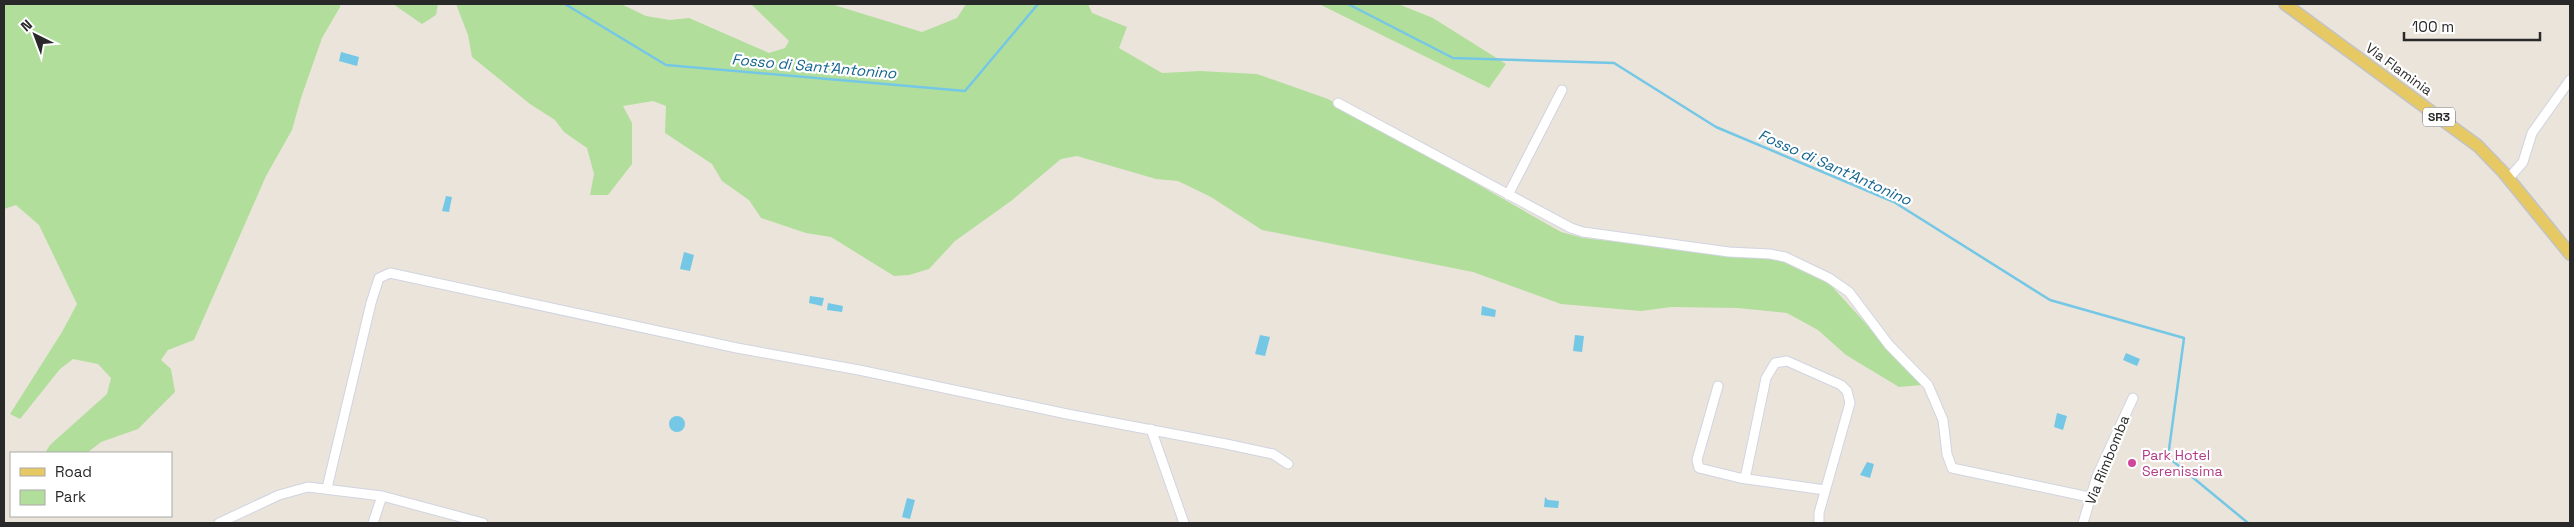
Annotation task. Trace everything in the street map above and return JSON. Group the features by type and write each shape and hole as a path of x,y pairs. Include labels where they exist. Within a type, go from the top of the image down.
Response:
{"main road":[{"name":"Via Flaminia","path":"2285,4 2462,133 2485,153 2509,178 2570,254"}],"street":[{"path":"2509,178 2524,162 2532,133 2570,80"},
{"path":"1508,195 1562,90"},
{"path":"1338,103 1559,223 1583,232 1729,252 1770,254 1785,257 1806,265 1830,278 1849,292 1889,344 1928,385 1943,420 1947,454 1952,468 2089,497"},
{"path":"327,488 371,303 379,278 390,273 737,348 859,370 1270,453 1288,464"},
{"path":"1746,479 1766,378 1775,363 1787,362 1841,385 1849,396 1850,403 1818,513 1818,523"},
{"path":"1718,386 1697,465 1702,470 1746,479 1825,490"},
{"name":"Via Rimbomba","path":"2083,523 2089,497 2133,398"},
{"path":"1151,429 1184,523"},
{"path":"219,523 291,490 308,487 382,496 483,523"},
{"path":"374,523 382,496"}],"green space":[{"path":"4,4 340,4 322,38 292,130 266,176 194,340 168,350 161,360 171,369 175,392 138,429 101,442 88,452 46,452 50,445 107,394 111,378 98,364 73,359 60,369 20,419 10,414 62,332 77,304 39,225 16,205 4,209"},
{"path":"393,4 438,4 436,15 422,24"},
{"path":"456,4 621,4 646,16 670,20 689,18 769,53 785,48 789,41 751,4 831,4 922,32 957,18 966,4 1088,4 1092,13 1127,27 1119,48 1162,73 1200,71 1257,74 1328,99 1561,232 1583,238 1787,261 1826,280 1922,385 1899,387 1846,355 1818,330 1787,313 1738,308 1671,307 1641,311 1561,304 1473,272 1262,230 1211,197 1178,181 1156,179 1077,156 1061,159 1011,201 955,241 929,269 909,275 894,276 831,237 806,233 761,218 749,200 722,181 712,164 665,133 666,106 653,101 623,106 632,123 632,164 608,195 590,195 594,174 587,148 564,132 555,120 530,104 472,57 468,35"},
{"path":"1319,4 1398,4 1433,18 1506,64 1489,88"}],"water":[{"path":"341,52 359,57 357,66 339,61"},
{"path":"446,196 452,197 449,212 442,211"},
{"path":"684,252 694,255 690,271 680,269"},
{"path":"810,296 824,298 822,306 809,303"},
{"path":"828,303 843,306 842,312 827,310"},
{"path":"1482,306 1496,310 1495,317 1481,315"},
{"path":"1260,335 1270,337 1265,356 1255,354"},
{"path":"1575,335 1584,336 1582,352 1573,351"},
{"path":"2126,353 2140,359 2137,366 2123,360"},
{"path":"2057,413 2067,416 2063,430 2054,427"},
{"path":"677,416 685,424 677,432 669,424"},
{"path":"1867,462 1874,464 1870,478 1860,475"},
{"path":"1545,497 1548,500 1559,501 1558,508 1544,507"},
{"path":"907,498 915,500 910,519 902,517"}],"waterway":[{"name":"Fosso di Sant'Antonino","path":"565,4 666,65 965,91 1038,4"},
{"name":"Fosso di Sant'Antonino","path":"1348,4 1453,58 1614,63 1716,127 1894,202 2050,300 2184,338 2168,457 2248,523"}],"place":[{"name":"Park Hotel Serenissima","path":"2132,463"}]}
